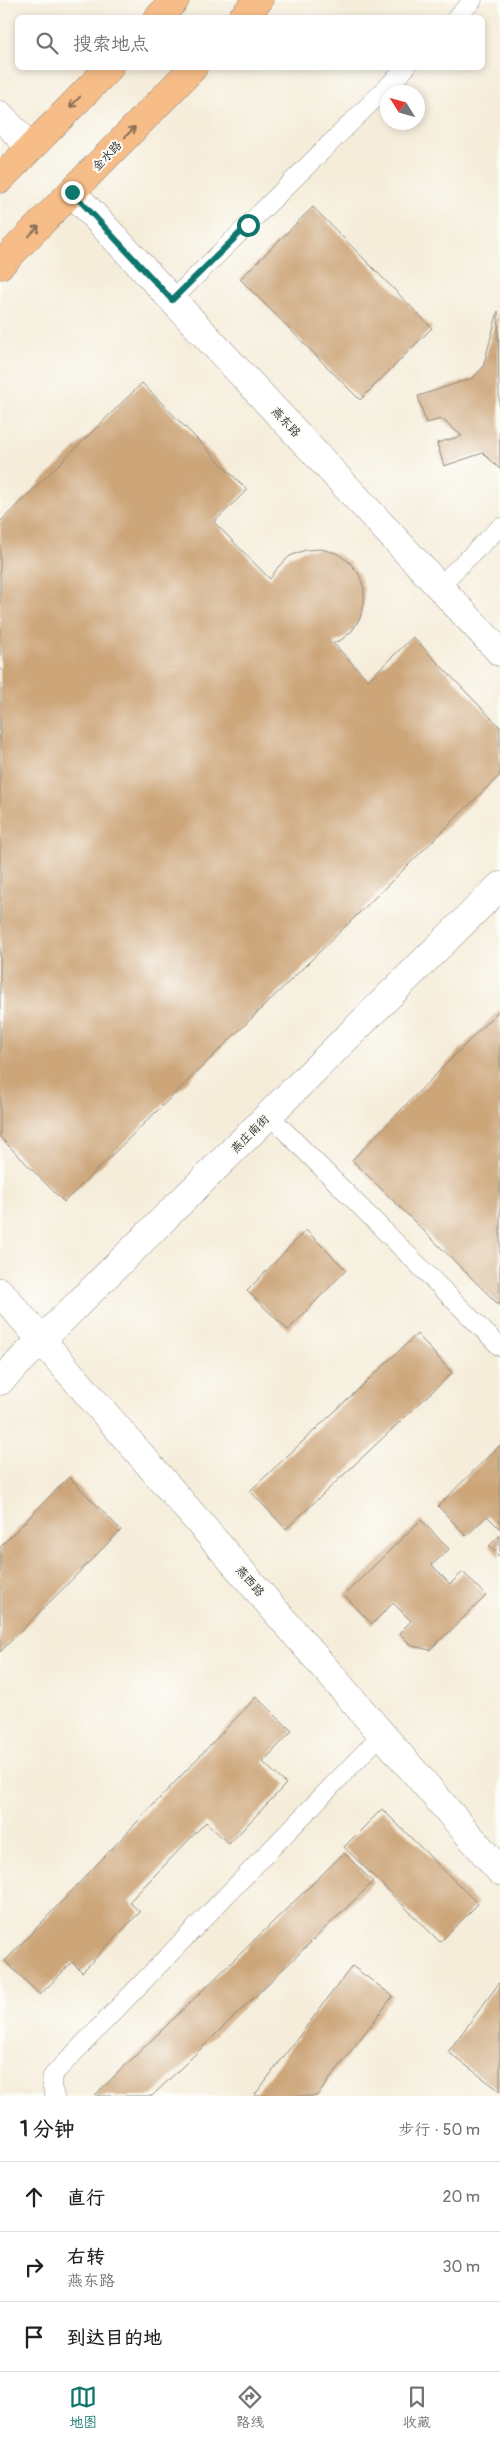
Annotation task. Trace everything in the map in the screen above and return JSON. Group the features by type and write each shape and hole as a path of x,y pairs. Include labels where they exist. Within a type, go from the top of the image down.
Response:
{"main road":[{"path":"161,15 175,0"},
{"path":"245,15 259,0"},
{"path":"0,179 107,70"},
{"name":"金水路","path":"0,266 191,70"}],"street":[{"path":"0,116 30,148"},
{"name":"燕东路","path":"72,192 500,652"},
{"name":"燕庄南街","path":"0,1382 500,886"},
{"name":"燕西路","path":"0,1292 500,1871"}],"lane":[{"path":"459,15 473,0"},
{"path":"172,300 404,70"},
{"path":"439,586 500,527"},
{"path":"269,1115 500,1347"},
{"path":"55,2096 52,2087 52,2076 382,1734"}],"building":[{"path":"313,207 432,328 360,400 240,279"},
{"path":"498,311 500,469 483,453 444,466 437,443 462,436 442,419 426,423 418,396 473,378 483,367"},
{"path":"142,383 247,490 214,522 270,579 278,567 290,556 305,550 321,549 336,553 349,562 359,574 364,589 364,604 360,618 352,631 341,640 333,643 368,680 413,637 500,727 500,775 64,1202 0,1137 0,522"},
{"path":"500,1009 500,1306 352,1160"},
{"path":"306,1230 346,1270 288,1330 247,1291"},
{"path":"417,1334 452,1373 286,1529 250,1491"},
{"path":"500,1445 500,1529 487,1516 466,1536 438,1506"},
{"path":"69,1477 121,1530 0,1652 0,1547"},
{"path":"421,1520 449,1549 432,1565 450,1584 463,1572 486,1596 430,1650 412,1646 399,1633 411,1621 393,1603 372,1624 344,1595"},
{"path":"500,1535 500,1557 489,1546"},
{"path":"256,1697 292,1731 263,1762 286,1784 229,1844 206,1822 129,1902 140,1912 82,1972 72,1962 40,1995 5,1961"},
{"path":"382,1809 478,1904 440,1942 344,1847"},
{"path":"344,1853 373,1882 152,2096 95,2095"},
{"path":"352,1966 393,1996 317,2096 254,2096"},
{"path":"500,1982 500,2091 448,2052"}],"route":[{"path":"72,192 172,300 248,225"}]}
